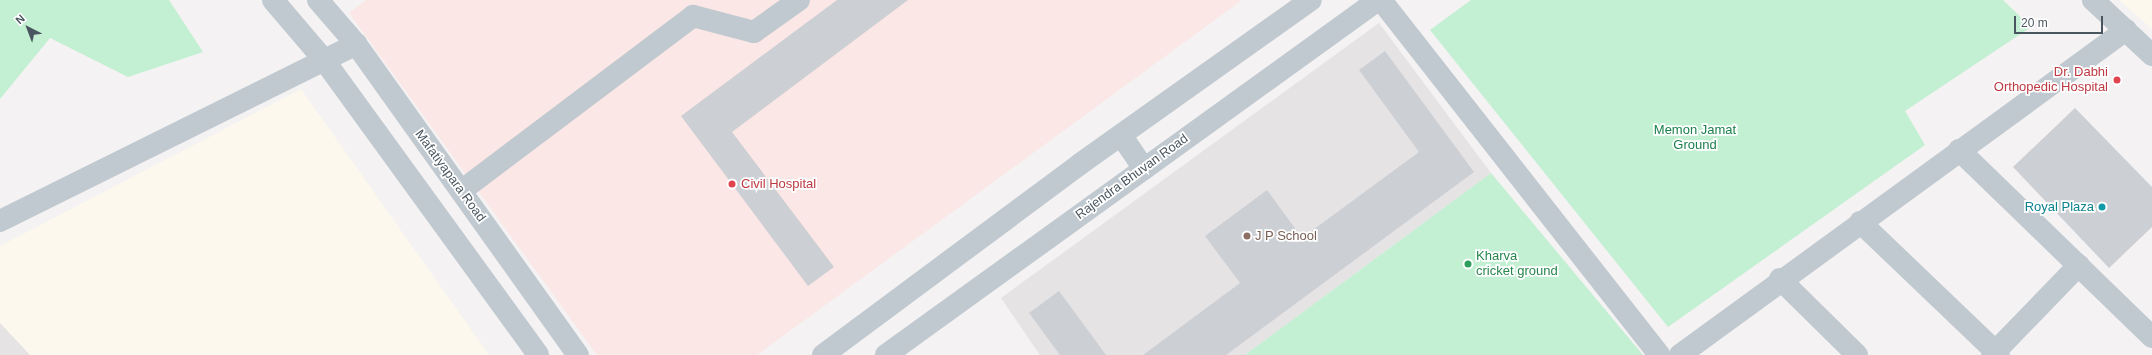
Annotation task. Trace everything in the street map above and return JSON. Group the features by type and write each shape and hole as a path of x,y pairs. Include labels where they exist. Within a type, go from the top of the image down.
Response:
{"street":[{"path":"272,0 324,60 538,355"},
{"name":"Mafatiyapara Road","path":"318,0 356,44 578,355"},
{"path":"462,191 693,16 754,32 799,0"},
{"path":"823,355 1121,135 1311,0"},
{"name":"Rajendra Bhuvan Road","path":"886,355 1378,0"},
{"path":"1381,0 1659,355"},
{"path":"2093,0 2152,55"},
{"path":"1680,355 1780,279 2126,30"},
{"path":"0,221 356,44"},
{"path":"1121,135 1144,169"},
{"path":"1959,150 2152,337"},
{"path":"1860,222 1996,354 2079,265"},
{"path":"1780,279 1857,355"}],"shaded area":[{"name":"Civil Hospital","path":"366,0 1242,0 757,355 597,355 349,13"},
{"path":"2119,0 2152,0 2152,29"},
{"name":"J P School","path":"1379,23 1491,173 1245,355 1040,355 1001,298"},
{"path":"301,89 489,355 30,355 0,323 0,246"},
{"path":"0,323 30,355 0,355"}],"green space":[{"path":"0,0 169,0 203,52 128,77 50,38 0,99"},
{"name":"Memon Jamat Ground","path":"1471,0 2003,0 2031,27 1905,111 1925,145 1668,327 1430,30"},
{"name":"Kharva cricket ground","path":"1491,173 1643,355 1245,355"}],"building":[{"path":"837,0 908,0 732,132 834,267 808,286 681,116"},
{"path":"1385,51 1474,172 1226,355 1143,355 1240,283 1205,236 1267,190 1302,238 1419,152 1359,70"},
{"name":"Royal Plaza","path":"2075,108 2152,187 2152,227 2109,268 2013,167"},
{"path":"1059,291 1106,355 1060,355 1029,313"}],"place":[{"name":"Dr. Dabhi Orthopedic Hospital","path":"2117,80"},
{"name":"Civil Hospital","path":"732,184"},
{"name":"Royal Plaza","path":"2102,207"},
{"name":"J P School","path":"1247,236"},
{"name":"Kharva cricket ground","path":"1468,264"}]}
